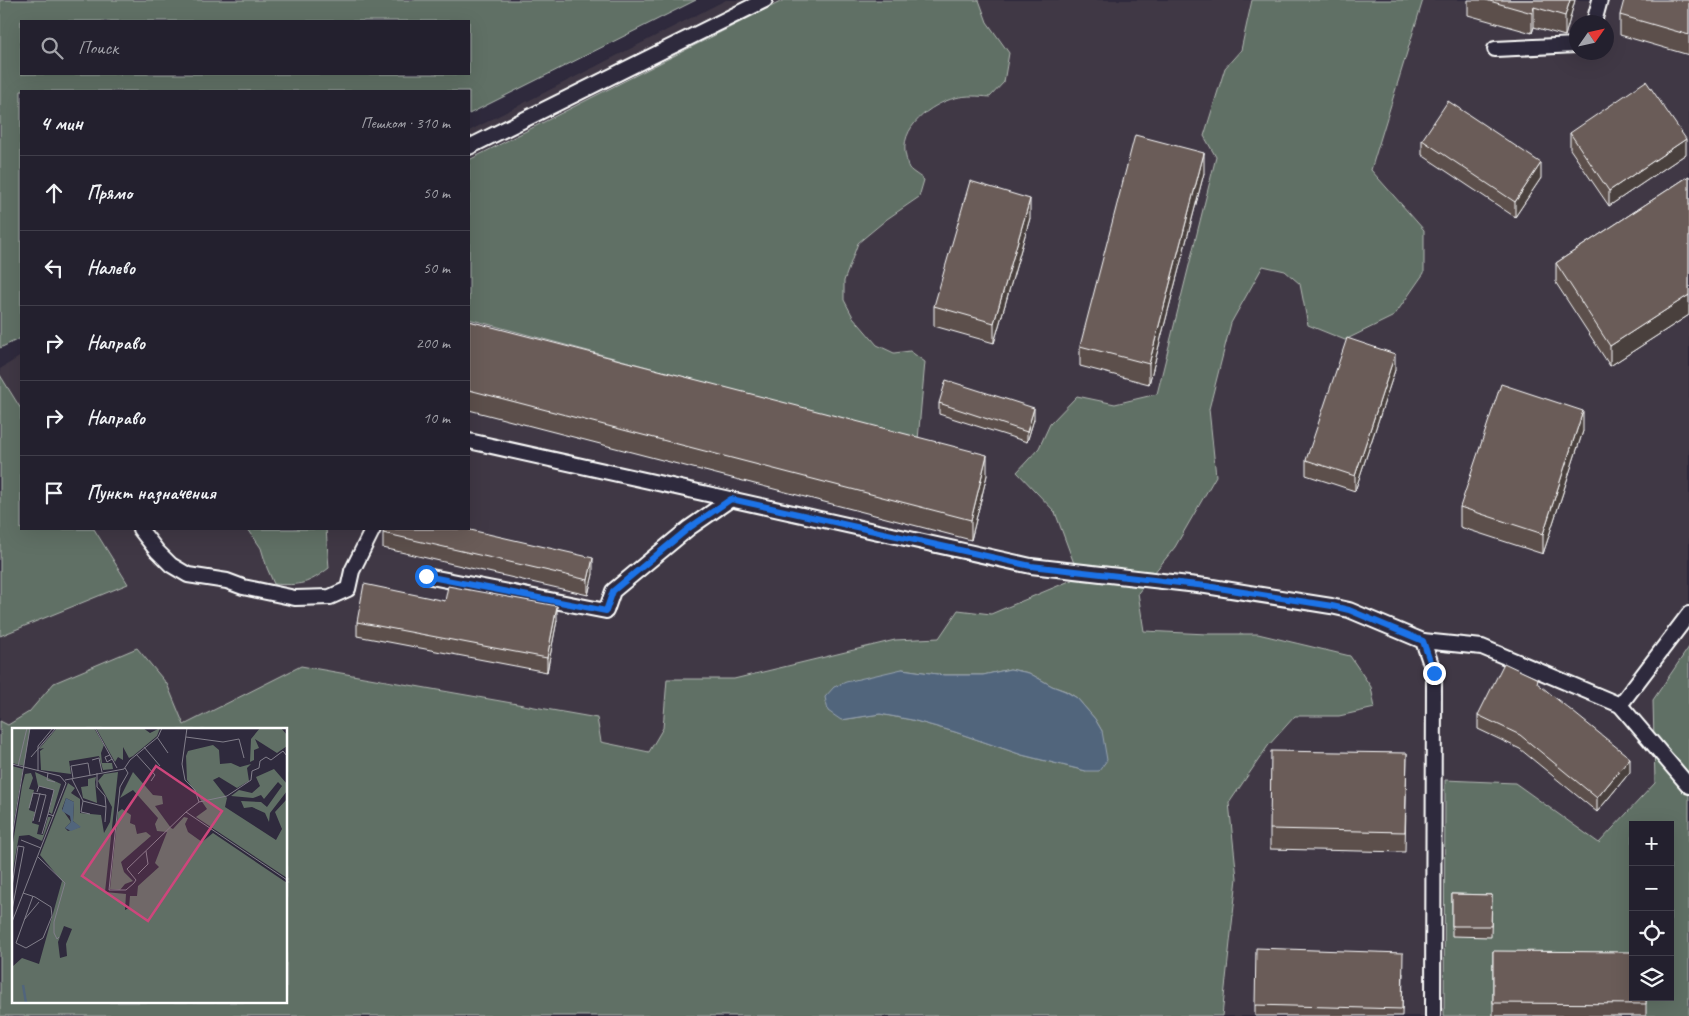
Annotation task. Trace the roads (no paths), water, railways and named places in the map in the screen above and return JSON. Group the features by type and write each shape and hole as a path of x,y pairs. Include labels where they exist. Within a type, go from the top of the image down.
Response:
{"lane":[{"path":"470,147 764,0"},
{"path":"1596,15 1600,0"},
{"path":"1496,49 1569,45"},
{"path":"470,441 1031,566 1206,586 1349,610 1423,641 1482,648 1620,705 1689,786"},
{"path":"426,576 606,611 613,591 689,528 731,499"},
{"path":"141,530 157,552 171,565 188,575 227,581 295,598 330,597 348,589 352,570 372,530"},
{"path":"1620,705 1689,614"},
{"path":"1423,641 1434,673 1433,1016"}],"water":[{"path":"902,669 944,675 983,675 1010,669 1029,673 1077,698 1095,719 1102,731 1107,760 1099,771 1086,771 1022,755 955,732 912,720 880,714 841,720 828,711 825,697 834,687 846,682"}]}
